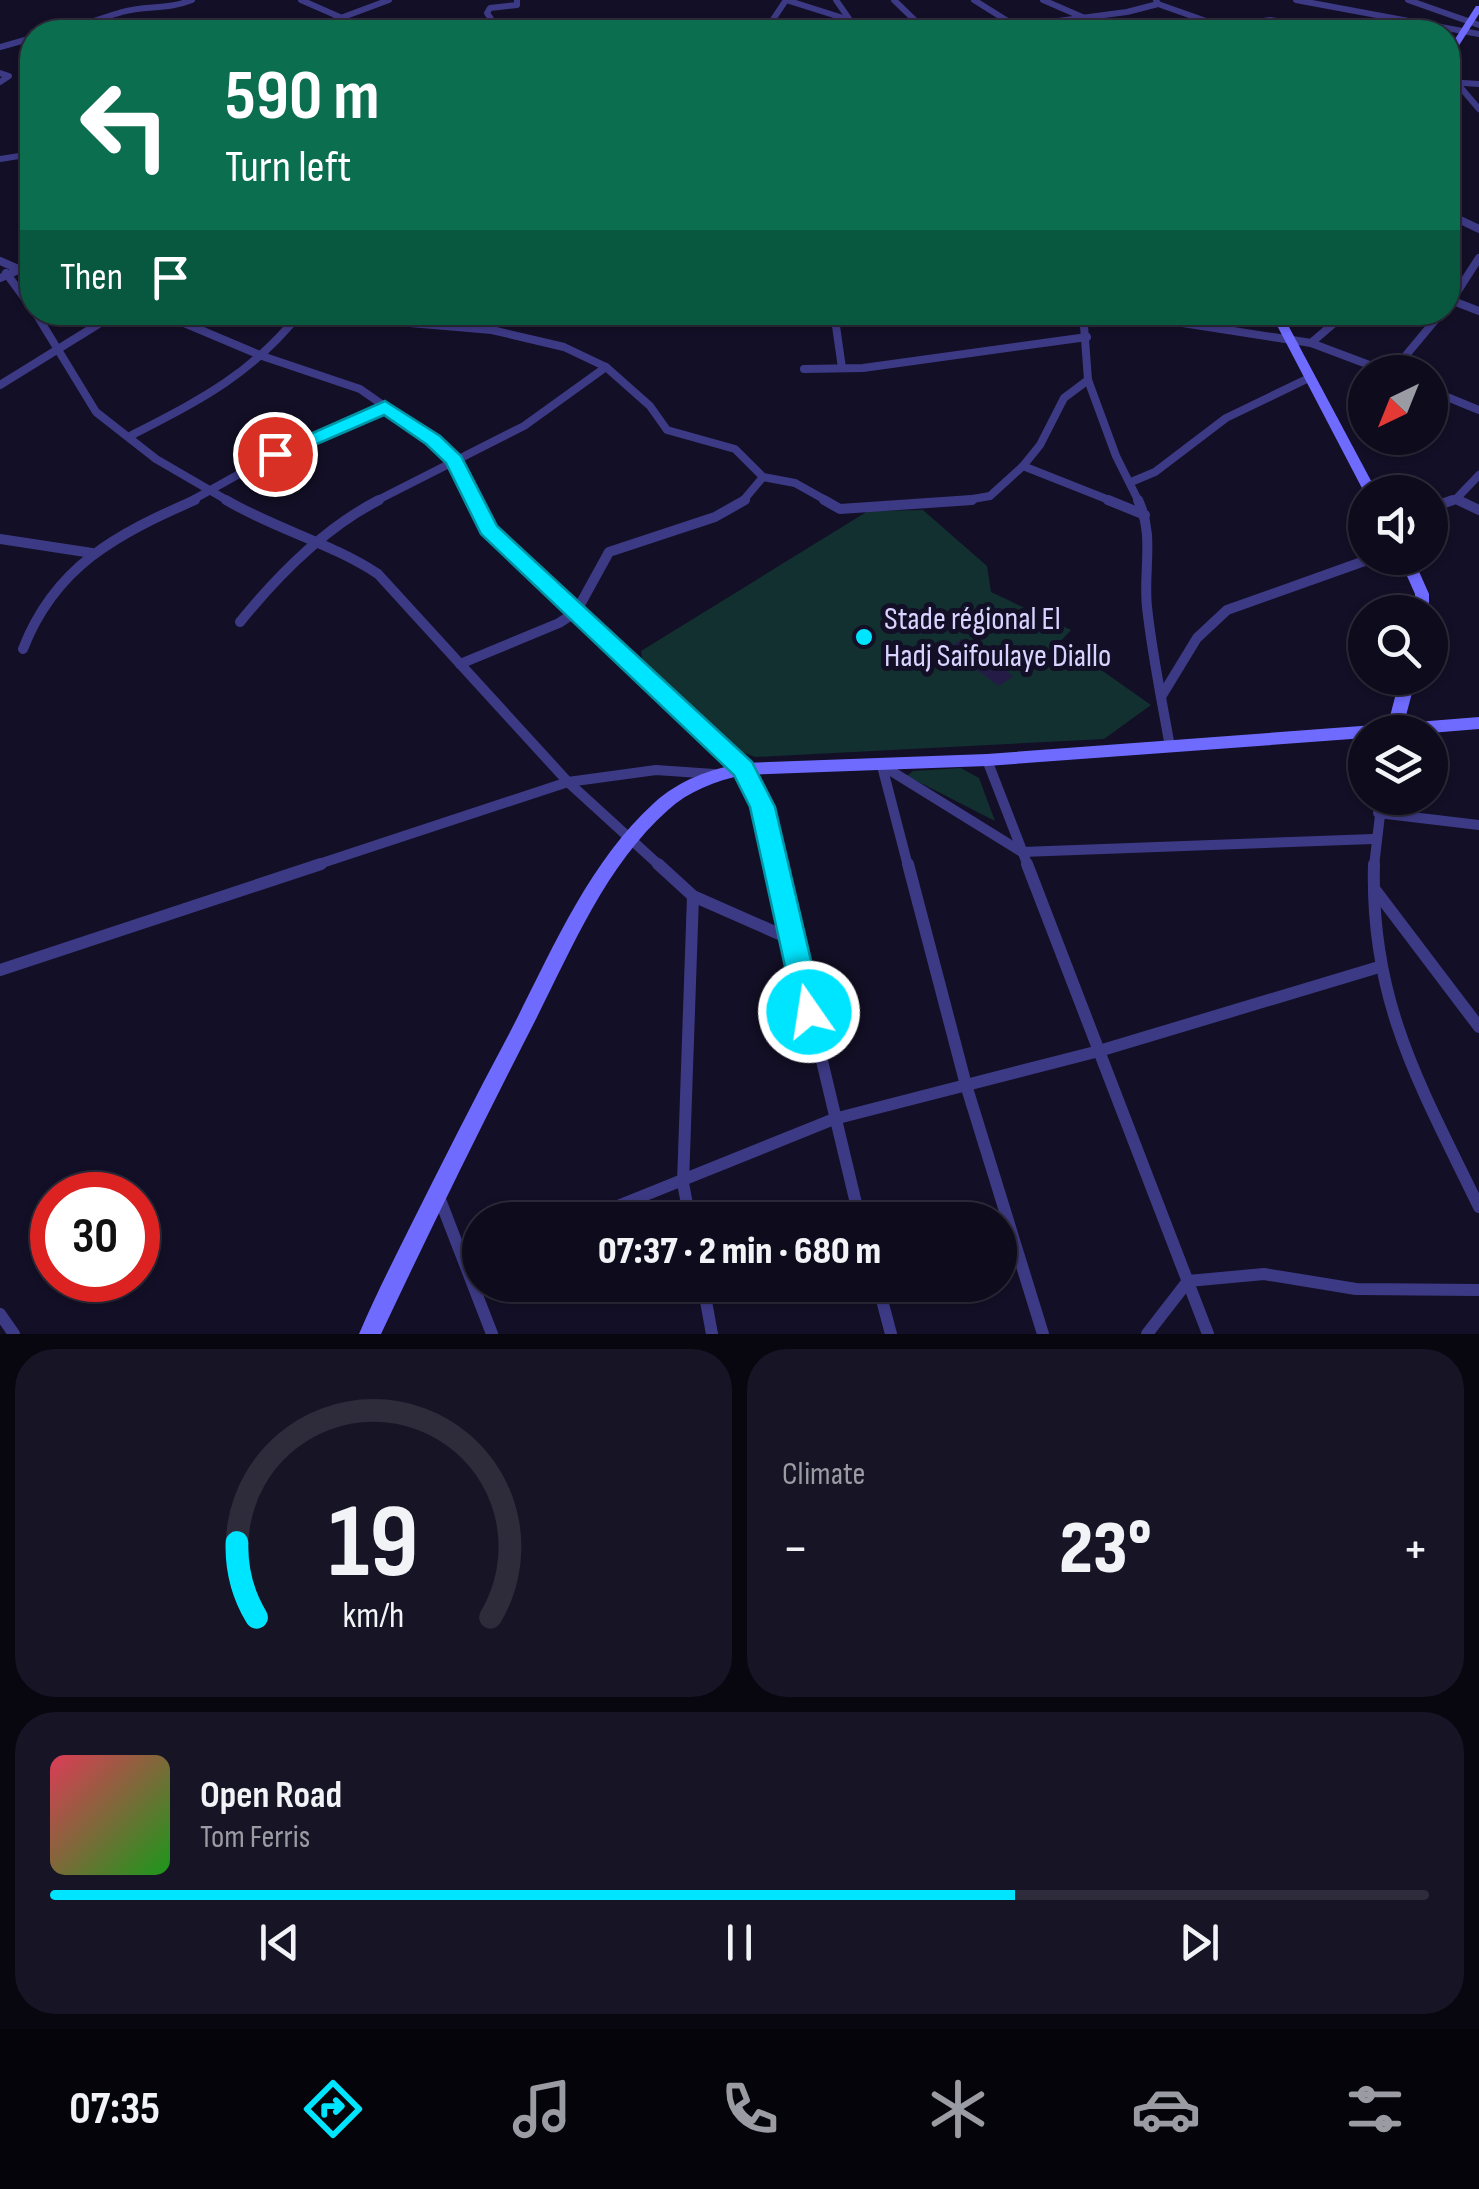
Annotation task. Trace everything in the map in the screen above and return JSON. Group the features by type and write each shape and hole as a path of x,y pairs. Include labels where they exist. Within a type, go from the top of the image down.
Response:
{"street":[{"path":"103,20 124,11 169,9 192,0"},
{"path":"301,0 348,20"},
{"path":"338,20 389,0"},
{"path":"492,20 487,13 490,8 517,4 517,0"},
{"path":"786,0 843,20"},
{"path":"894,0 915,20"},
{"path":"974,0 1006,20"},
{"path":"1044,0 1088,20"},
{"path":"1302,0 1401,20"},
{"path":"1408,0 1453,20"},
{"path":"1066,20 1157,2 1206,20"},
{"path":"1460,36 1479,8"},
{"path":"1460,23 1479,34"},
{"path":"1460,28 1479,25"},
{"path":"0,72 9,76 0,82"},
{"path":"1460,90 1479,109"},
{"path":"1460,286 1479,258"},
{"path":"0,262 16,268"},
{"path":"20,267 3,276 20,295"},
{"path":"42,325 96,412 156,459 260,520 352,558 378,574 568,782 694,896 793,940"},
{"path":"0,384 96,325"},
{"path":"130,436 215,393 262,356 289,325"},
{"path":"436,325 545,340 606,368 650,406 667,430 735,450 763,476 795,483 840,509 990,496 1024,466 1040,445 1064,398 1088,380"},
{"path":"836,325 842,368"},
{"path":"1086,325 1088,380 1116,456 1146,515 1150,539 1145,572 1147,608 1170,747"},
{"path":"1194,325 1310,343 1348,357"},
{"path":"1281,325 1362,475"},
{"path":"1310,343 1331,325"},
{"path":"1405,355 1431,325"},
{"path":"191,326 262,356 360,389 433,440 454,460 488,530 743,769 762,807 855,1202"},
{"path":"804,369 842,368 1087,337"},
{"path":"240,622 277,576 361,509 524,426 606,368"},
{"path":"1132,482 1155,472 1226,418 1309,378"},
{"path":"1448,397 1479,410"},
{"path":"23,649 38,613 92,553 143,523 213,492 275,454 336,432 385,407"},
{"path":"1024,466 1146,515"},
{"path":"1448,502 1456,499 1479,475"},
{"path":"460,664 576,612 609,552 678,527 710,521 757,490 763,476"},
{"path":"1456,499 1479,510"},
{"path":"0,540 92,553"},
{"path":"1161,697 1188,656 1192,638 1206,622 1227,610 1348,567"},
{"path":"1448,726 1479,723"},
{"path":"0,970 568,782 656,770 715,774 743,769 882,766 1348,734"},
{"path":"987,760 1208,1334"},
{"path":"882,766 1022,852 1374,839"},
{"path":"882,766 966,1085 1044,1334"},
{"path":"370,1334 437,1192 582,913 631,840 660,807 715,774"},
{"path":"1378,815 1374,839 1379,967 1400,1039 1479,1207"},
{"path":"1387,815 1479,825"},
{"path":"1376,890 1479,1027"},
{"path":"687,1202 683,1183 694,896"},
{"path":"632,1202 834,1120 1100,1051 1379,967"},
{"path":"437,1192 462,1238"},
{"path":"1148,1334 1188,1281 1264,1274 1356,1288 1479,1290"},
{"path":"484,1302 492,1334"},
{"path":"706,1302 712,1334"},
{"path":"882,1302 890,1334"},
{"path":"0,1314 14,1334"}],"green space":[{"name":"Stade régional El Hadj Saifoulaye Diallo","path":"923,510 987,566 991,592 1071,630 1057,645 1070,648 1151,705 1104,739 755,757 742,752 643,665 641,651 868,511"},
{"path":"961,768 979,778 995,821 907,776 913,771"}],"building":[{"path":"962,639 1013,676 999,686 948,649"}],"place":[{"name":"Stade régional El Hadj Saifoulaye Diallo","path":"864,637"}],"route":[{"path":"275,454 336,432 385,407 433,440 454,460 488,530 743,769 762,807 809,1012"}]}
